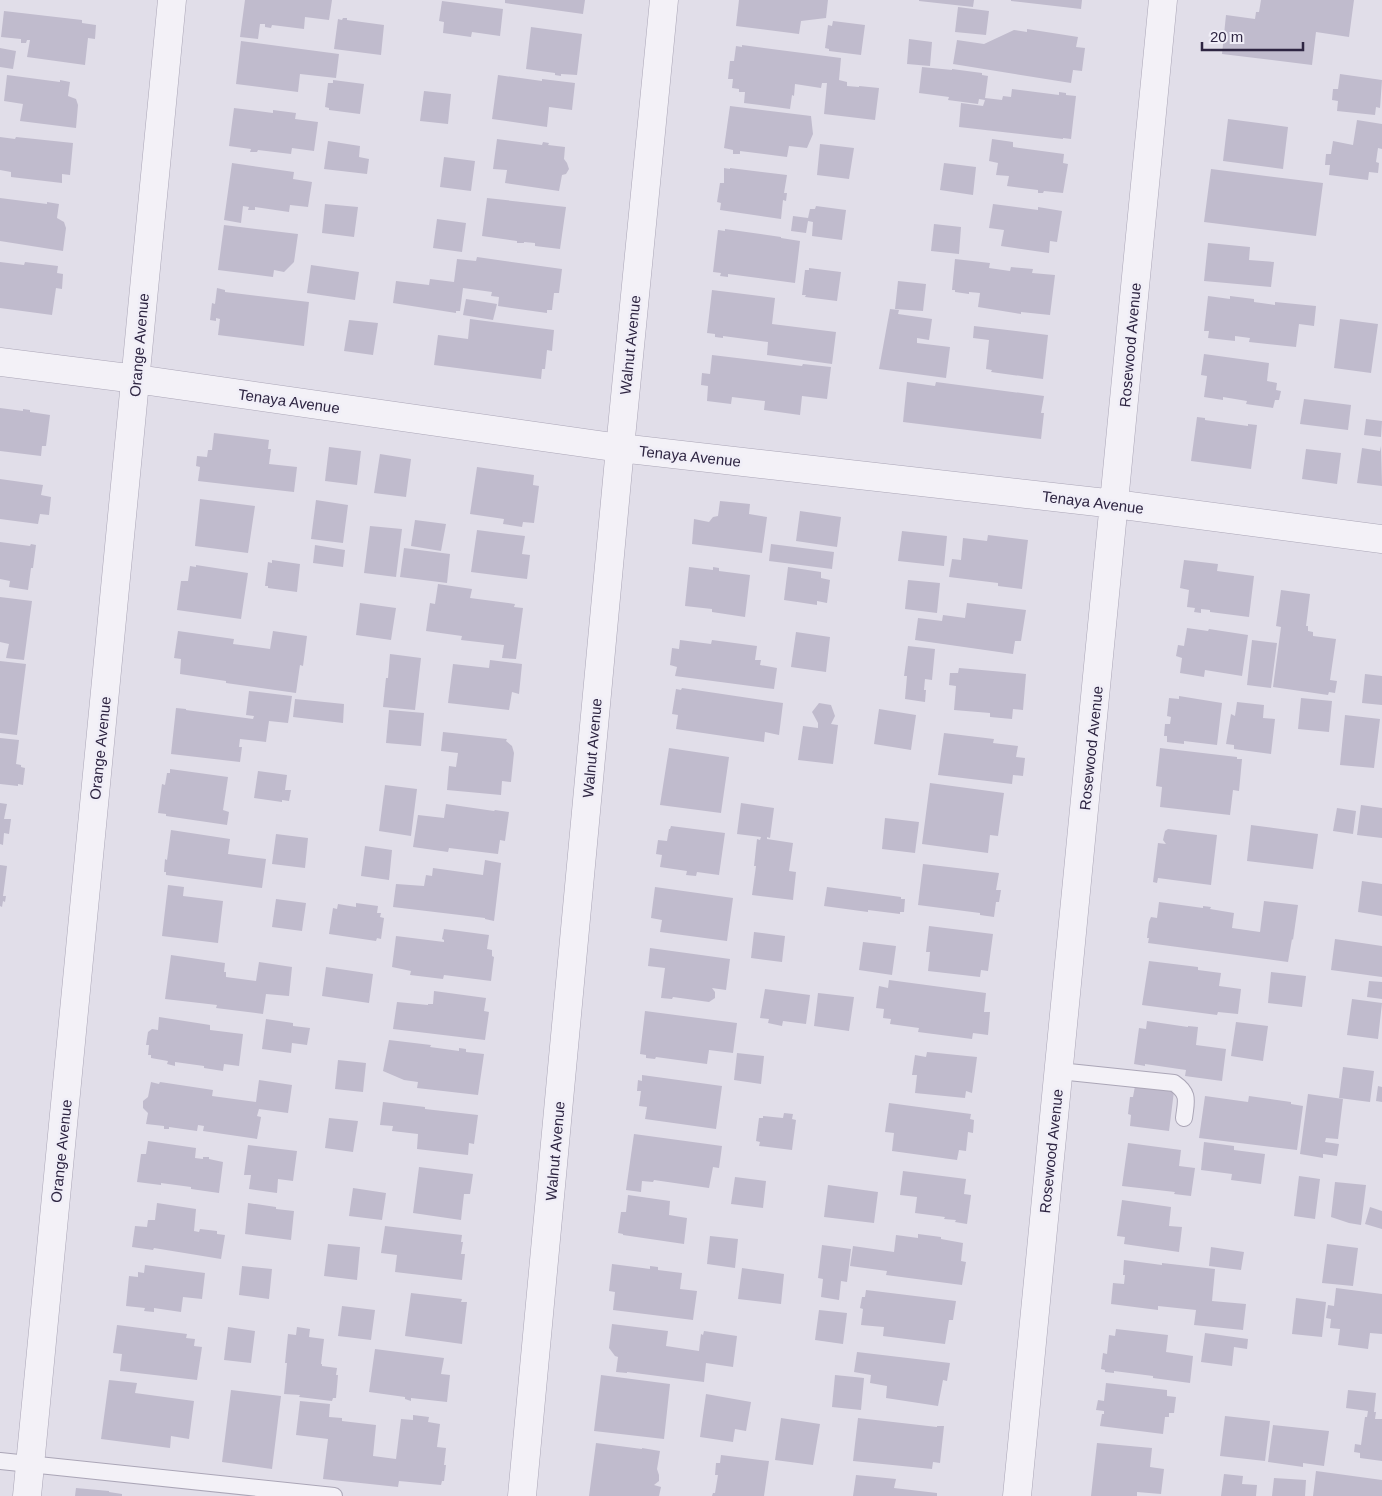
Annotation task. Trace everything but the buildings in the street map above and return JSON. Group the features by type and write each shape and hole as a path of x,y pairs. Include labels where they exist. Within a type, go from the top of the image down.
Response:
{"street":[{"name":"Orange Avenue","path":"27,1496 172,0"},
{"name":"Walnut Avenue","path":"522,1496 664,0"},
{"name":"Rosewood Avenue","path":"1017,1496 1164,0"},
{"name":"Tenaya Avenue","path":"0,362 620,448 1115,504 1382,539"}],"lane":[{"path":"1059,1071 1174,1083 1183,1089 1186,1095 1184,1118"},
{"path":"0,1461 334,1496"}]}
